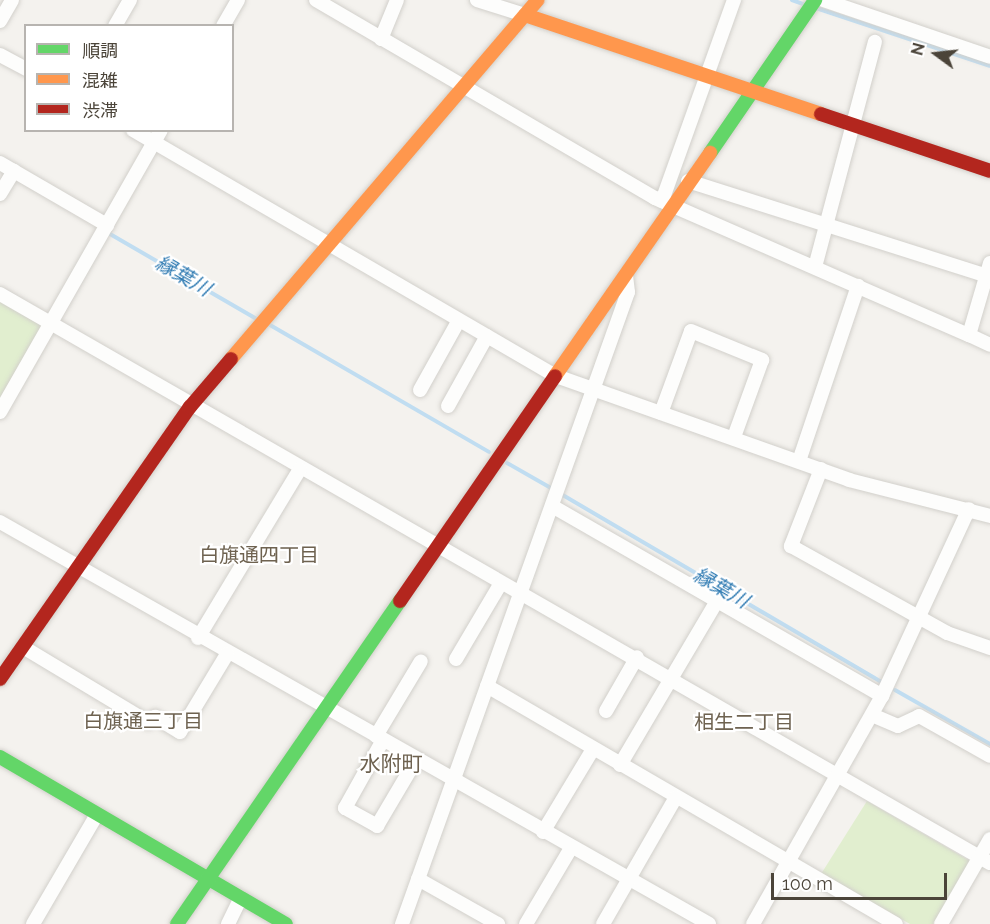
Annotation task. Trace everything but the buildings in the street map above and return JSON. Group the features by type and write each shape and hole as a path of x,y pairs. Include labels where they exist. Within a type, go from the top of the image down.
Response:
{"street":[{"path":"0,21 12,0"},
{"path":"116,24 130,0"},
{"path":"224,24 238,0"},
{"path":"316,0 667,204 990,345"},
{"path":"381,39 397,0"},
{"path":"477,0 990,171"},
{"path":"0,680 190,407 538,0"},
{"path":"667,204 705,76 734,0"},
{"path":"177,924 434,544 626,276 667,204 688,181 750,91 815,3 990,57"},
{"path":"814,267 875,42"},
{"path":"0,56 24,68"},
{"path":"141,132 158,137 459,320 556,376 592,391 734,437 821,469 990,516"},
{"path":"0,412 158,137"},
{"path":"0,163 107,225"},
{"path":"0,194 14,171"},
{"path":"688,181 826,225 989,272 969,335"},
{"path":"402,924 628,292 626,276"},
{"path":"799,461 858,286"},
{"path":"0,294 190,407 520,594 637,657 985,860"},
{"path":"420,390 459,320"},
{"path":"661,413 691,331 762,360 734,437"},
{"path":"448,406 487,336"},
{"path":"198,638 300,469"},
{"path":"821,469 791,546 922,618 990,648"},
{"path":"552,506 718,599 882,696"},
{"path":"753,924 882,696 922,618 969,509"},
{"path":"0,522 76,570 709,924"},
{"path":"456,659 501,583"},
{"path":"620,765 718,599"},
{"path":"22,647 148,722 155,717 180,732 227,654"},
{"path":"606,711 637,657"},
{"path":"416,760 377,826 345,808 379,738 421,661"},
{"path":"487,686 896,924"},
{"path":"872,715 898,726 919,716 990,756"},
{"path":"543,832 593,749"},
{"path":"0,757 239,901 286,924"},
{"path":"603,924 676,797"},
{"path":"33,924 96,816"},
{"path":"941,924 985,860 990,839"},
{"path":"526,924 571,848"},
{"path":"418,879 498,924"},
{"path":"228,924 239,901"}],"green space":[{"path":"0,295 48,323 0,405"},
{"path":"867,801 970,861 934,924 910,924 821,874"}],"waterway":[{"path":"792,0 806,5"},
{"path":"816,8 990,66"},
{"name":"縁葉川","path":"110,234 255,318"},
{"name":"縁葉川","path":"270,325 489,452"},
{"name":"縁葉川","path":"507,463 551,488"},
{"name":"縁葉川","path":"561,494 881,682"},
{"name":"縁葉川","path":"895,690 990,744"}],"traffic: fast":[{"path":"710,153 815,0"},
{"path":"177,924 400,601"},
{"path":"0,757 286,924"}],"traffic: slow":[{"path":"231,359 538,0"},
{"path":"525,15 821,114"},
{"path":"555,376 710,153"}],"traffic: jam":[{"path":"821,114 990,171"},
{"path":"0,679 190,407 231,359"},
{"path":"400,601 555,376"}],"district":[{"name":"白旗通四丁目","path":"259,555"},
{"name":"白旗通三丁目","path":"143,721"},
{"name":"相生二丁目","path":"744,722"},
{"name":"水附町","path":"391,764"}]}
